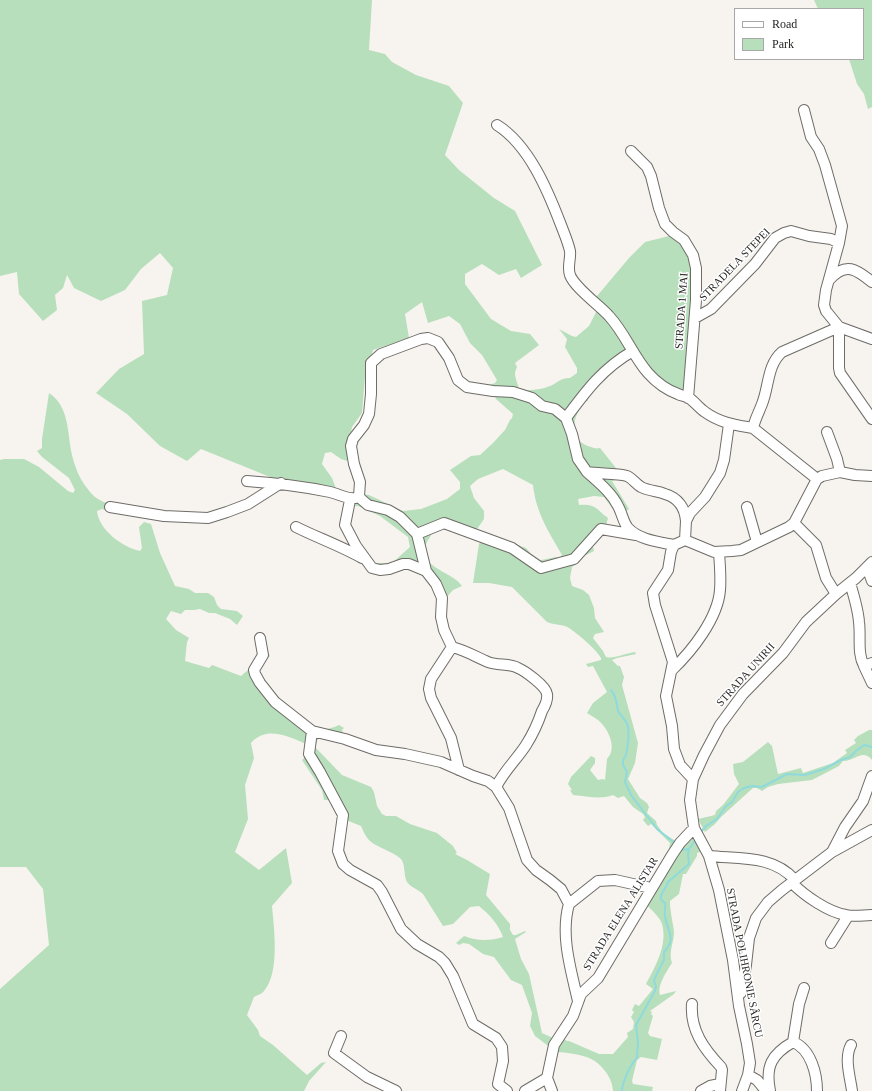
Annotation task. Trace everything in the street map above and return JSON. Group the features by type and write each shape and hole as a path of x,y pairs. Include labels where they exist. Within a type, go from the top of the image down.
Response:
{"street":[{"path":"804,110 811,137 819,148 825,165 842,226 824,305 826,311 839,327 869,336"},
{"path":"497,125 514,139 532,163 549,194 570,251 568,268 570,276 575,284 602,308 618,326 646,370 656,381 677,394 688,398 718,421 753,428 817,479"},
{"name":"STRADA 1 MAI","path":"631,151 647,167 665,224 684,240 693,256 696,268 695,318 688,398"},
{"name":"STRADELA STEPEI","path":"695,318 711,309 755,264 775,238 784,233 791,231 809,236 831,239 839,243"},
{"path":"829,281 840,270 853,269 872,282"},
{"path":"839,327 840,373 872,419"},
{"path":"753,428 762,404 771,368 778,355 788,349 839,327"},
{"path":"426,571 409,564 403,564 390,569 380,570 372,568 356,546 345,525 357,498 360,482 354,464 351,446 353,439 369,414 371,394 371,363 381,354 421,339 428,338 438,342 445,350 458,380 467,387 493,392 513,392 532,398 542,406 555,409 566,418 572,434 578,459 587,472 611,495 618,506 628,529 650,540 674,545 685,540 719,553 741,550 789,527 794,523 817,479 826,475 840,472 855,476 872,476"},
{"path":"566,418 597,378 620,358 633,351"},
{"path":"686,521 690,514 705,497 720,473 724,460 729,424"},
{"path":"827,432 840,472"},
{"path":"587,472 628,476 641,487 666,494 676,499 685,512 685,540"},
{"path":"247,481 281,483 357,498 368,505 388,510 400,517 417,534 426,571 436,584 442,598 441,617 444,630 452,647 489,662 500,665 512,665 520,668 539,682 545,689 547,694 546,703 533,733 527,744 507,768 496,787"},
{"path":"110,507 164,516 208,518 248,504 281,483"},
{"path":"747,507 757,542"},
{"path":"417,534 444,523 512,548 541,568 574,559 601,529 638,535"},
{"path":"794,523 816,545 826,578 836,594"},
{"path":"296,527 342,547 365,560"},
{"path":"674,545 671,552 668,570 653,593 655,605 672,654 672,670 667,684 666,696 671,721 674,749 680,765 693,779"},
{"path":"672,670 688,653 716,608 720,592 719,553"},
{"name":"STRADA UNIRII","path":"870,566 872,581"},
{"name":"STRADA UNIRII","path":"709,856 694,828 690,800 693,779 704,755 727,714 743,694 783,653 806,622 836,594 870,566"},
{"path":"850,583 858,614 861,660 868,664 872,683"},
{"path":"260,638 263,655 254,670 260,683 275,702 312,731 345,739 376,750 405,754 441,762 488,782 496,787 508,808 527,860 536,870 561,889 569,904"},
{"path":"452,647 432,679 429,688 431,698 451,738 459,770"},
{"path":"312,731 309,754 343,815 338,851 343,864 350,870 376,885 382,892 401,929 417,944 439,958 445,964 452,976 473,1024 496,1038 502,1047 503,1061 498,1084 507,1091"},
{"path":"832,852 845,827 863,801 872,776"},
{"name":"STRADA ELENA ALISTAR","path":"548,1078 554,1045 569,1024 581,994 598,978 651,888 678,846 694,828"},
{"path":"739,1006 749,938 756,918 768,902 832,852 872,830"},
{"path":"709,856 759,860 784,870 813,900 836,913 848,916 872,915"},
{"name":"STRADA POLIHRONIE SÂRCU","path":"709,856 719,890 734,966 739,1006 750,1063 748,1075 742,1091"},
{"path":"578,1001 568,954 566,915 569,904 598,881 615,880 651,888"},
{"path":"831,943 848,916"},
{"path":"770,1091 768,1079 772,1059 793,1042 799,1004 804,988"},
{"path":"692,1004 691,1015 694,1028 705,1048 721,1066 722,1070 720,1088 710,1086 701,1091"},
{"path":"341,1036 334,1053 367,1077 396,1091"},
{"path":"793,1042 802,1048 813,1066 817,1075 818,1091"},
{"path":"851,1045 848,1051 848,1061 852,1091"},
{"path":"748,1075 757,1080 766,1091"},
{"path":"525,1091 548,1078 552,1091"}],"green space":[{"path":"0,0 372,0 369,50 385,54 392,62 416,75 449,86 463,103 445,155 459,170 494,198 515,211 542,265 521,278 516,269 499,275 482,264 465,274 465,284 491,319 511,331 530,334 539,345 515,363 517,367 515,376 519,390 534,390 553,385 562,379 570,378 577,373 577,368 565,347 567,339 559,329 576,337 589,326 598,308 592,302 629,258 645,242 669,236 684,247 692,265 691,327 685,391 679,391 676,400 632,359 624,361 611,368 587,398 588,401 583,403 576,416 575,434 582,443 594,448 600,448 624,478 612,481 629,509 625,512 633,526 615,512 604,497 594,496 578,499 579,505 593,506 608,518 604,533 592,543 594,551 586,555 584,553 582,555 572,567 570,578 572,586 583,590 589,595 594,608 595,618 604,632 595,634 593,638 606,657 616,657 635,652 636,654 612,660 620,666 624,677 622,685 638,743 635,763 628,779 640,798 647,803 649,807 647,813 656,821 663,833 674,840 677,839 684,830 668,855 670,843 651,824 648,826 643,820 645,817 643,814 633,807 624,796 618,798 613,795 589,797 573,795 570,790 572,790 568,784 571,777 591,756 595,758 595,763 590,770 598,780 605,780 607,759 612,749 610,738 605,728 598,720 587,713 593,703 607,692 593,666 588,667 586,664 601,660 599,654 569,628 547,622 512,587 489,583 473,583 479,544 484,536 526,548 537,561 556,557 559,558 562,555 540,513 533,485 503,469 478,479 470,486 474,498 484,511 484,519 475,532 444,527 436,529 433,532 425,547 425,555 435,567 450,576 462,586 453,590 446,598 433,581 423,573 402,570 376,574 360,563 364,554 372,563 392,563 410,547 408,537 380,516 358,506 353,506 347,500 275,479 201,449 187,461 160,446 127,414 96,393 119,369 144,354 142,301 167,295 173,268 160,253 141,269 125,290 101,301 74,288 67,275 63,288 55,295 57,310 43,321 19,294 17,272 0,276","holes":["422,302 428,323 449,316 460,324 470,343 482,355 497,380 495,383 489,385 496,399 513,414 512,418 505,430 480,455 471,456 450,470 460,482 460,489 447,499 421,509 403,511 369,495 337,491 332,478 322,464 325,453 331,452 347,461 352,427 362,413 365,377 373,350 409,338 405,314"]},
{"path":"814,0 872,0 872,107 868,109 864,94 857,84 849,60 864,60 864,8 818,8"},
{"path":"49,393 56,399 64,413 72,455 82,480 94,496 100,500 118,506 116,514 102,509 97,511 102,525 112,537 126,546 140,551 142,548 139,527 144,522 151,524 160,553 175,586 189,589 195,593 208,593 214,597 217,605 221,609 237,611 243,616 237,625 230,619 200,609 185,610 181,614 171,611 166,619 176,630 189,638 187,642 185,661 209,668 212,665 241,676 250,668 264,645 270,656 261,666 258,673 278,698 297,715 315,727 326,729 339,725 344,728 342,730 344,735 322,736 318,739 316,746 316,748 342,775 371,787 374,792 377,806 382,814 386,816 396,816 410,824 437,833 453,846 457,853 455,854 490,874 486,895 510,924 510,930 513,935 526,932 515,939 521,959 529,974 542,1033 553,1038 551,1048 535,1036 530,1026 532,1013 522,985 511,980 494,957 483,954 469,944 463,943 459,945 456,943 464,936 484,940 503,937 499,928 490,916 479,906 470,907 453,924 443,926 423,894 407,882 401,859 372,843 361,826 341,818 331,800 324,800 322,790 302,760 315,748 282,735 266,734 258,737 251,743 254,758 245,785 248,819 235,852 259,870 286,848 292,883 272,906 275,950 272,973 269,983 264,991 254,997 247,1015 258,1030 260,1036 273,1045 307,1075 321,1063 326,1062 309,1081 304,1091 0,1091 0,989 49,945 43,889 26,867 0,867 0,460 24,459 39,467 68,491 73,493 75,490 69,478 42,457 37,451 42,448"},
{"path":"872,730 872,760 865,755 861,755 847,761 843,761 839,766 812,780 778,784 768,787 762,791 757,788 753,788 705,832 698,819 715,815 716,811 723,805 739,784 734,774 733,764 743,762 768,742 772,746 778,774 801,768 803,773 833,763 847,753 845,750 856,743 854,740 858,736"},
{"path":"692,837 701,849 700,852 697,853 697,856 686,874 683,874 679,894 670,901 674,932 671,951 672,963 663,978 659,991 660,995 676,991 650,1011 652,1012 651,1014 653,1016 648,1033 650,1036 662,1039 657,1060 641,1057 637,1060 632,1081 633,1084 653,1087 652,1091 613,1091 613,1086 609,1077 599,1064 584,1056 557,1052 558,1042 563,1038 599,1054 613,1054 628,1037 627,1033 633,1029 634,1022 631,1017 634,1012 632,1010 635,1004 639,1006 653,989 646,984 660,956 662,948 663,932 661,921 646,904 685,842"}],"waterway":[{"path":"611,690 615,698 618,711 628,727 627,748 625,758 623,760 623,765 627,772 625,782 631,795 657,829 676,844"},
{"path":"700,833 706,826 717,819 726,806 732,802 738,792 744,788 752,786 762,787 787,774 805,775 824,769 850,757 864,745 872,747"},
{"path":"622,1091 627,1073 637,1058 638,1042 636,1025 655,991 656,986 654,980 664,960 664,952 671,939 666,921 665,903 662,901 661,896 668,882 689,864 689,849 697,838"},
{"path":"681,848 682,850 689,849"}]}
